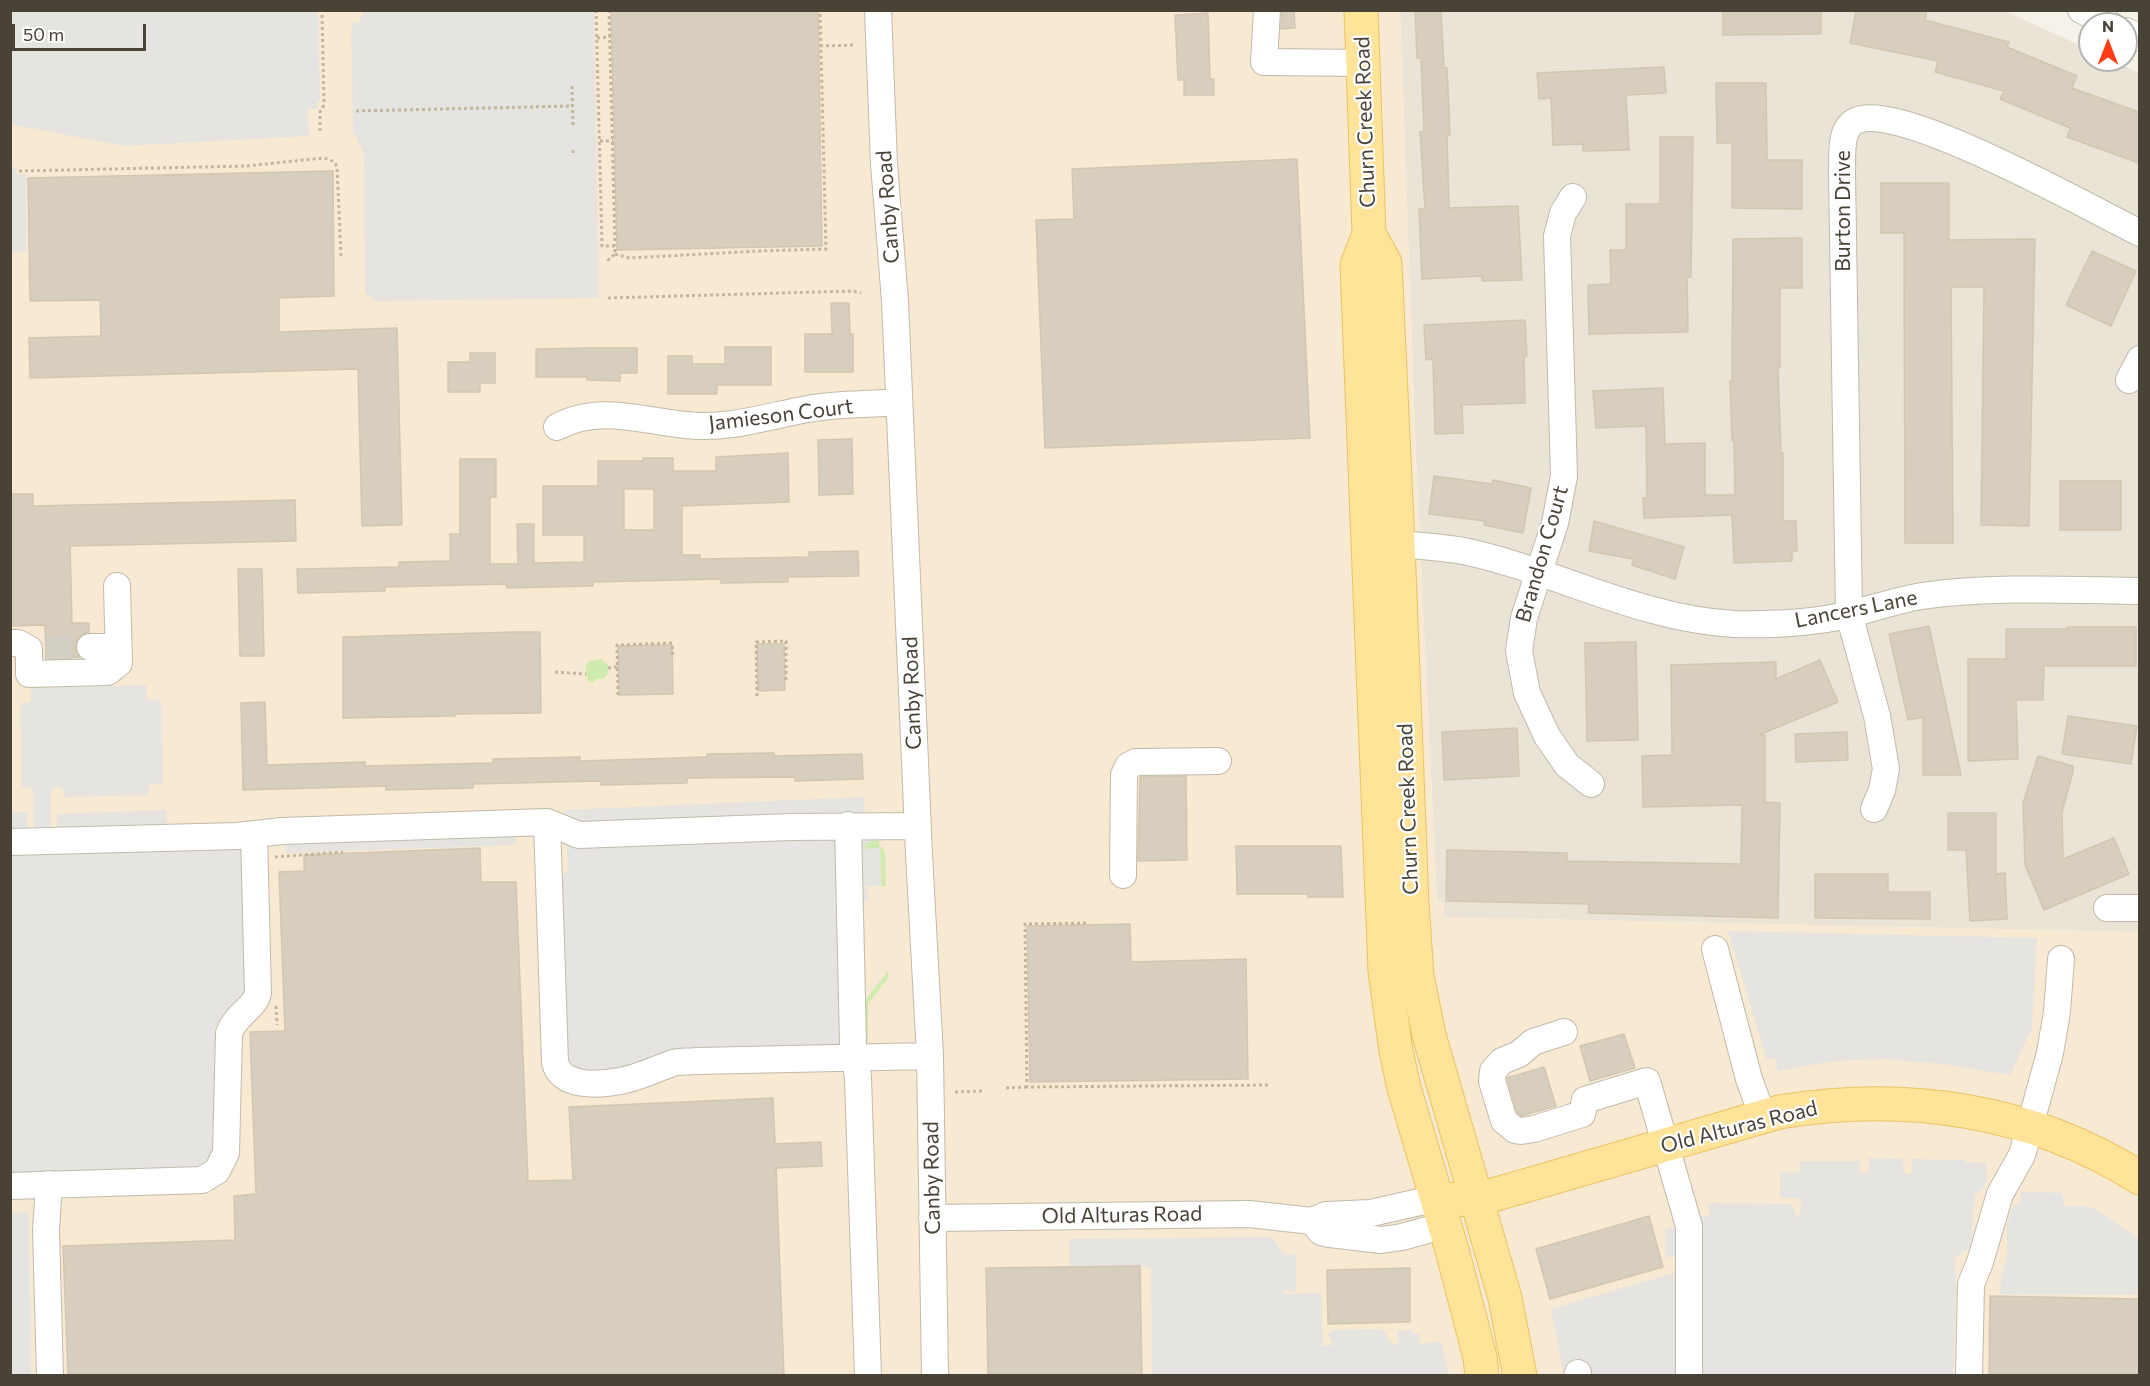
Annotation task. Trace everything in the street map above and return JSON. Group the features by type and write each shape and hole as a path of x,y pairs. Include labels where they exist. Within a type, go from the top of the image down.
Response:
{"main road":[{"name":"Churn Creek Road","path":"1361,10 1369,234 1385,263 1383,542 1385,971 1398,1061 1480,1357 1482,1376"},
{"name":"Churn Creek Road","path":"1383,542 1418,976 1429,1035 1505,1298 1520,1376"},
{"name":"Old Alturas Road","path":"1441,1212 1763,1117 1827,1105 1890,1103 1962,1110 2029,1126 2079,1145 2139,1178"}],"street":[{"name":"Canby Road","path":"878,10 884,164 895,301 930,1056 935,1376"},
{"path":"1267,10 1264,62 1363,63"},
{"name":"Burton Drive","path":"1874,808 1882,789 1886,769 1885,760 1877,716 1849,614 1842,173 1844,136 1848,128 1857,120 1884,119 1935,134 2008,166 2139,233"},
{"name":"Brandon Court","path":"1573,197 1563,213 1557,236 1564,476 1555,523 1521,633 1519,651 1522,677 1527,693 1547,736 1567,765 1591,784"},
{"name":"Jamieson Court","path":"557,427 579,417 608,414 688,426 728,425 811,408 899,402"},
{"name":"Lancers Lane","path":"1383,542 1467,552 1668,615 1735,624 1809,621 1849,614 1888,602 1975,590 2005,588 2139,591"},
{"path":"25,659 108,672 119,663 117,586"},
{"path":"90,647 118,647"},
{"path":"1123,875 1124,775 1128,766 1136,762 1218,761"},
{"path":"10,842 547,822 579,835 848,825 918,826"},
{"path":"547,822 555,1062 556,1069 563,1076 575,1082 620,1081 675,1063 786,1058 930,1056"},
{"path":"848,825 854,1058 858,1078 868,1376"},
{"path":"10,1186 202,1179 217,1171 227,1146 229,1033 233,1021 255,1001 258,993 254,834"},
{"path":"2107,908 2139,908"},
{"path":"1715,949 1749,1078 1763,1117"},
{"path":"1969,1376 1971,1284 1980,1262 2000,1194 2022,1155 2050,1053 2057,1012 2061,959"},
{"path":"1564,1032 1533,1042 1519,1054 1496,1065 1492,1076 1501,1113 1510,1127 1521,1131 1582,1114 1585,1100 1647,1081 1689,1226 1689,1376"},
{"path":"49,1184 46,1231 50,1376"},
{"name":"Old Alturas Road","path":"932,1218 1249,1214 1312,1221 1326,1215 1441,1212"}],"path":[{"path":"597,10 602,246 615,246"},
{"path":"607,261 615,254 609,10"},
{"path":"615,254 629,258 826,249 820,10"},
{"path":"320,131 320,112 324,105 322,12"},
{"path":"597,38 610,37"},
{"path":"820,46 854,45"},
{"path":"572,86 573,126"},
{"path":"356,111 572,106"},
{"path":"320,112 327,112"},
{"path":"599,141 613,141"},
{"path":"19,171 246,166 329,159 336,163 337,167 340,256"},
{"path":"608,298 861,292"},
{"path":"757,696 756,642 786,641 786,680"},
{"path":"618,695 617,645 672,643 673,658"},
{"path":"608,668 617,667"},
{"path":"555,672 586,674"},
{"path":"1027,1088 1025,924 1086,923"},
{"path":"1006,1088 1270,1085"},
{"path":"955,1092 982,1091"}],"shaded area":[{"path":"10,11 1400,11 1416,455 1437,901 1444,902 1444,917 2139,932 2139,1375 11,1375"},
{"path":"10,11 318,11 320,102 317,102 318,109 307,109 309,136 123,146 11,124"},
{"path":"363,11 594,11 599,298 376,301 365,293 364,155 353,130 351,29 353,23 359,22"},
{"path":"1400,11 2005,11 2078,44 2078,72 2139,73 2139,932 1444,917 1437,902 1416,455"},
{"path":"11,166 17,168 17,174 26,174 26,251 11,253"},
{"path":"146,685 146,699 161,700 163,783 149,784 148,795 64,797 63,788 56,787 51,790 50,795 51,828 54,830 57,828 57,814 166,810 169,825 240,823 245,921 244,1000 227,1010 215,1027 218,1152 206,1170 11,1177 10,812 27,812 27,828 34,829 33,789 22,787 20,703 31,702 31,688"},
{"path":"864,797 865,815 880,814 881,840 871,841 864,845 866,849 880,848 881,885 866,887 869,898 861,906 866,1041 868,1043 677,1051 630,1068 574,1070 567,1061 561,879 568,870 565,810"},
{"path":"515,811 516,845 285,853 283,820"},
{"path":"1728,931 2037,938 2032,1028 2010,1075 1943,1064 1883,1059 1833,1061 1777,1071 1776,1058 1767,1060"},
{"path":"1869,1158 1903,1159 1903,1171 1907,1175 1912,1172 1912,1159 1965,1160 1965,1162 1986,1163 1987,1182 1975,1196 1970,1247 1955,1258 1953,1375 1564,1375 1551,1309 1674,1273 1678,1287 1680,1257 1666,1257 1665,1229 1675,1227 1678,1223 1700,1215 1708,1217 1710,1213 1708,1203 1791,1204 1797,1217 1800,1218 1801,1198 1780,1198 1780,1173 1798,1172 1800,1161 1860,1161 1860,1172 1865,1174 1869,1172"},
{"path":"2021,1192 2062,1193 2064,1206 2094,1208 2139,1239 2139,1295 2000,1294 2001,1278 2007,1256 2007,1225 2013,1206 2020,1204"},
{"path":"29,1212 31,1375 11,1375 11,1213"},
{"path":"1272,1237 1286,1255 1296,1254 1296,1291 1285,1291 1284,1294 1321,1293 1323,1346 1333,1345 1328,1334 1333,1330 1382,1329 1393,1345 1398,1344 1398,1331 1412,1330 1413,1334 1419,1334 1422,1344 1441,1341 1449,1375 1152,1375 1151,1268 1139,1266 1070,1267 1069,1239"}],"green space":[{"path":"601,659 608,665 608,674 603,679 597,679 593,683 589,682 586,665 589,661"},
{"path":"879,840 879,845 885,851 886,886 881,887 880,849 865,849 864,845 867,842"},
{"path":"888,971 888,978 868,1004 868,1043 865,1040 864,1002"}],"building":[{"path":"611,10 818,10 822,246 617,250"},
{"path":"1282,10 1294,10 1295,28 1281,29"},
{"path":"1415,10 1441,10 1444,68 1447,68 1450,135 1447,135 1449,208 1518,206 1522,280 1482,281 1482,276 1422,279 1419,209 1425,209 1420,132 1424,131 1421,58 1417,58"},
{"path":"1723,10 1821,10 1821,34 1723,35"},
{"path":"1856,10 1927,10 1925,20 2009,42 2007,47 2077,76 2072,88 2139,112 2139,163 2067,137 2070,128 2000,99 2004,91 1935,72 1938,61 1850,43"},
{"path":"1208,13 1210,79 1214,79 1214,95 1184,95 1184,80 1178,80 1175,15"},
{"path":"1664,67 1666,93 1626,95 1629,150 1583,151 1583,144 1553,145 1551,98 1539,99 1537,73"},
{"path":"1716,83 1766,83 1767,160 1802,160 1802,209 1732,208 1732,143 1717,143"},
{"path":"1660,137 1693,137 1691,277 1687,277 1688,332 1589,334 1588,285 1611,284 1610,250 1626,250 1626,204 1660,204"},
{"path":"1297,159 1310,438 1045,448 1036,220 1074,219 1072,169"},
{"path":"333,171 334,296 279,298 279,332 397,328 402,525 362,526 358,369 30,378 29,338 101,336 100,300 30,301 28,178"},
{"path":"1881,183 1949,183 1949,240 2035,239 2029,526 1981,525 1984,287 1951,287 1953,543 1905,543 1904,233 1881,233"},
{"path":"1802,238 1802,288 1780,288 1780,368 1778,368 1781,453 1783,453 1783,521 1796,521 1797,551 1792,552 1792,561 1734,563 1732,515 1644,518 1643,498 1647,498 1646,426 1596,428 1593,391 1663,388 1665,444 1705,443 1705,495 1735,495 1730,381 1732,381 1733,239"},
{"path":"2092,251 2136,271 2111,326 2066,305"},
{"path":"831,303 849,303 850,334 853,334 853,372 805,372 805,334 832,334"},
{"path":"1525,320 1527,356 1524,356 1525,403 1462,405 1463,433 1435,434 1433,359 1426,360 1424,325"},
{"path":"725,347 771,347 771,385 717,385 717,394 668,394 668,356 692,356 692,364 725,364"},
{"path":"637,348 637,373 620,373 620,381 587,380 587,377 536,377 536,349"},
{"path":"470,353 495,353 495,383 480,383 480,392 448,392 448,362 470,362"},
{"path":"852,439 853,494 819,495 818,440"},
{"path":"788,453 789,502 682,506 682,555 700,555 700,559 809,557 809,552 858,551 859,576 788,577 788,582 721,583 721,579 593,582 593,586 507,588 506,584 385,587 385,591 298,593 297,569 399,567 399,562 450,561 450,534 460,534 460,459 496,459 496,497 490,497 490,564 518,564 517,524 534,524 534,563 584,562 584,535 543,535 543,486 598,486 598,461 673,458 673,471 716,471 716,457","holes":["624,489 654,489 654,530 624,530"]},
{"path":"1434,476 1492,484 1493,480 1531,488 1523,533 1484,525 1485,521 1429,514"},
{"path":"2060,481 2121,481 2121,530 2060,530"},
{"path":"10,494 33,494 33,506 295,500 296,541 70,546 72,623 89,623 89,632 82,634 77,640 75,648 80,657 46,659 45,625 10,626"},
{"path":"1594,521 1684,547 1675,579 1632,565 1633,559 1589,551"},
{"path":"238,569 262,569 264,656 240,656"},
{"path":"1929,626 1961,775 1923,775 1923,717 1908,720 1889,634"},
{"path":"2067,627 2136,627 2136,666 2044,666 2043,700 2016,700 2018,759 1968,761 1968,659 2006,659 2006,629 2067,629"},
{"path":"540,632 541,713 343,718 343,637"},
{"path":"1636,642 1638,740 1587,741 1585,643"},
{"path":"757,644 784,644 785,690 758,691"},
{"path":"672,645 673,694 619,695 618,646"},
{"path":"1820,660 1838,702 1759,735 1765,735 1765,802 1780,803 1778,918 1588,913 1589,904 1446,901 1447,850 1567,853 1567,861 1741,864 1742,805 1643,807 1642,756 1672,755 1671,665 1776,662 1776,679"},
{"path":"265,702 267,765 365,762 365,766 493,763 493,759 580,757 580,761 707,757 707,754 774,753 774,756 862,754 863,779 795,781 795,777 687,778 687,783 601,785 601,781 473,784 473,788 386,790 386,786 243,790 241,703"},
{"path":"2068,716 2137,726 2131,764 2062,754"},
{"path":"1517,728 1519,776 1444,780 1442,732"},
{"path":"1847,732 1848,760 1796,762 1795,734"},
{"path":"2038,756 2073,766 2062,812 2063,859 2114,838 2129,874 2044,910 2025,865 2023,803"},
{"path":"1186,776 1187,860 1138,861 1140,777"},
{"path":"1948,813 1996,813 1996,874 2005,873 2007,919 1970,921 1966,850 1948,850"},
{"path":"1236,846 1341,846 1343,897 1308,897 1308,894 1237,894"},
{"path":"480,848 481,882 516,882 528,1181 573,1180 569,1107 773,1098 775,1144 821,1142 822,1166 776,1168 784,1376 68,1376 63,1246 235,1240 234,1196 256,1194 250,1032 285,1031 279,872 304,871 304,855"},
{"path":"1815,874 1888,874 1888,892 1930,892 1930,919 1815,918"},
{"path":"1130,924 1131,962 1246,959 1248,1079 1030,1082 1027,926"},
{"path":"1624,1034 1635,1068 1590,1081 1580,1046"},
{"path":"1544,1067 1556,1106 1521,1116 1517,1112 1507,1078"},
{"path":"1649,1216 1663,1267 1550,1299 1536,1249"},
{"path":"1140,1266 1142,1376 988,1376 986,1268"},
{"path":"1410,1268 1410,1322 1328,1324 1327,1270"},
{"path":"1990,1296 2139,1299 2139,1376 1989,1376"}],"tunnel":[{"path":"46,649 90,647"}]}
